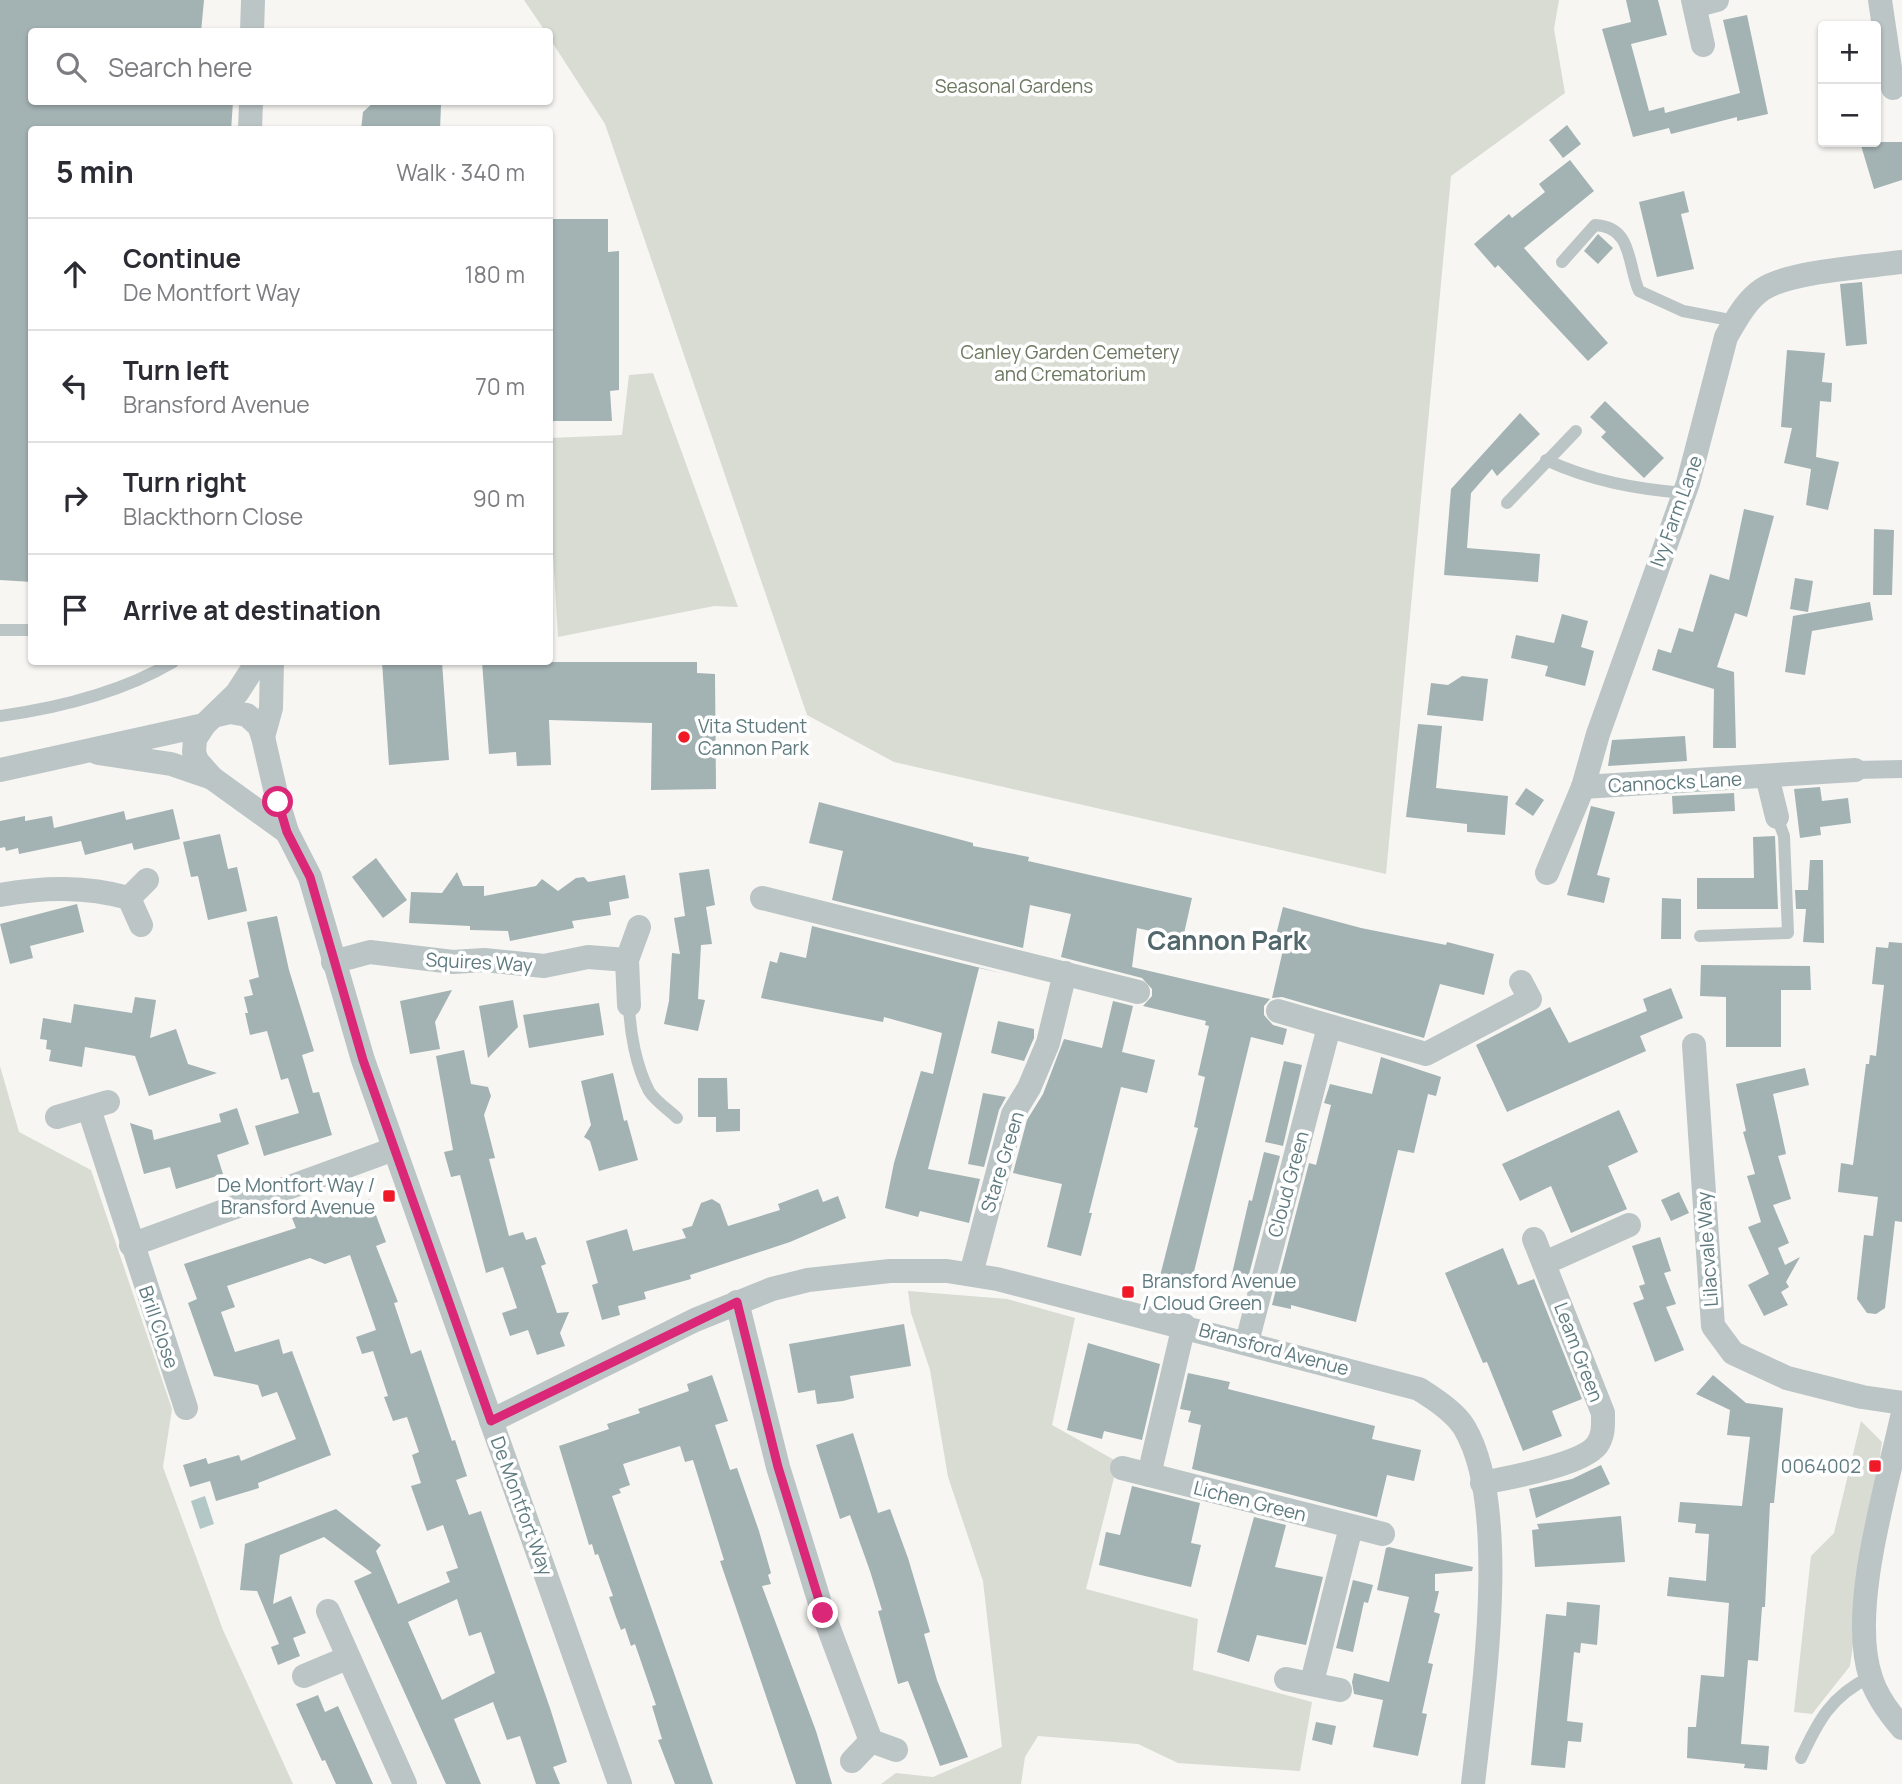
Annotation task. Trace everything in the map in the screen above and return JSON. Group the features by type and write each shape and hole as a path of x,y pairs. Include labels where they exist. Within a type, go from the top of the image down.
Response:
{"street":[{"path":"252,28 253,0"},
{"path":"1880,0 1893,88"},
{"path":"1702,2 1703,45"},
{"path":"250,126 251,105"},
{"name":"Ivy Farm Lane","path":"1548,873 1583,787 1598,733 1685,493 1726,337 1735,321 1763,289 1783,279 1902,262"},
{"name":"De Montfort Way","path":"255,665 237,693 195,739 194,752 197,761 217,780 287,832"},
{"name":"De Montfort Way","path":"217,780 239,783 251,778 264,743 271,708 272,665"},
{"name":"De Montfort Way","path":"210,720 230,712 247,715 259,726 287,832 310,877 333,962 394,1149 620,1784"},
{"path":"0,770 210,720"},
{"path":"80,751 144,758 217,780"},
{"path":"1855,770 1902,769"},
{"name":"Cannocks Lane","path":"1583,787 1855,770"},
{"name":"Cannocks Lane","path":"1767,776 1777,817"},
{"path":"129,898 147,880"},
{"path":"0,895 43,888 74,888 129,898"},
{"path":"129,898 141,925"},
{"path":"762,898 1138,992"},
{"path":"629,1005 627,960 639,927"},
{"name":"Squires Way","path":"333,962 370,952 453,962 484,960 544,966 588,957 627,960"},
{"name":"Stare Green","path":"971,1274 1013,1114 1029,1088 1048,1043 1065,973"},
{"path":"1278,1011 1426,1054 1530,999 1521,982"},
{"name":"Cloud Green","path":"1247,1342 1329,1027"},
{"name":"Lilacvale Way","path":"1694,1045 1713,1326 1733,1353 1787,1378 1861,1397 1902,1403"},
{"name":"Brill Close","path":"57,1117 98,1105 131,1245 186,1408"},
{"path":"131,1245 394,1149"},
{"path":"1545,1263 1629,1225"},
{"name":"Leam Green","path":"1482,1483 1544,1470 1591,1452 1598,1444 1604,1429 1603,1413 1534,1239"},
{"name":"Bransford Avenue","path":"491,1421 737,1302 808,1280 904,1271 971,1274 1184,1325 1419,1389 1463,1425 1474,1449 1482,1483 1491,1586 1473,1784"},
{"path":"737,1302 778,1467 823,1613 871,1741 896,1750"},
{"path":"1149,1475 1184,1325"},
{"path":"1902,1417 1867,1593 1864,1644 1870,1677 1890,1714 1902,1728"},
{"name":"Lichen Green","path":"1122,1468 1383,1534"},
{"path":"1312,1682 1351,1527"},
{"path":"328,1611 405,1784"},
{"path":"304,1676 347,1658"},
{"path":"1286,1679 1312,1682 1340,1690"},
{"path":"852,1761 871,1741"}],"lane":[{"path":"1562,262 1587,231 1595,225 1609,226 1622,235 1639,291 1684,311 1735,321"},
{"path":"1507,503 1576,432"},
{"path":"1546,460 1572,472 1632,489 1685,493"},
{"path":"0,630 28,630"},
{"path":"0,716 27,712 120,688 167,665"},
{"path":"1700,936 1788,933 1784,836 1777,817"},
{"path":"629,1005 629,1026 650,1093 677,1118"},
{"path":"1801,1758 1820,1717 1851,1686 1870,1677"}],"green space":[{"name":"Canley Garden Cemetery and Crematorium","path":"524,0 1559,0 1554,29 1565,93 1451,176 1386,874 894,762 807,715 605,124 553,44 553,28 543,28"},
{"path":"653,373 738,607 714,606 558,637 553,553 553,438 622,435 629,375"},
{"path":"0,1066 19,1132 91,1170 172,1409 163,1467 223,1630 293,1784 0,1784"},
{"path":"908,1291 1007,1299 1075,1318 1052,1425 1118,1462 1086,1589 1198,1619 1193,1670 1312,1702 1300,1771 1178,1763 1138,1744 1038,1736 1025,1757 1021,1784 881,1784 896,1773 933,1777 1002,1747 983,1581 948,1477 930,1370 911,1313"},
{"path":"1861,1421 1882,1442 1850,1666 1812,1714 1794,1712 1811,1556 1834,1533"}],"shaded area":[{"path":"205,1496 214,1524 200,1529 191,1501"}],"building":[{"path":"0,0 204,0 201,28 28,28 28,105 233,105 231,126 28,126 28,582 0,580"},
{"path":"1626,0 1658,0 1667,35 1631,44 1649,111 1664,107 1665,113 1740,93 1723,20 1747,15 1768,114 1737,121 1737,117 1671,134 1669,128 1633,137 1602,29 1631,22"},
{"path":"371,105 441,105 440,126 361,126 363,112"},
{"path":"1567,125 1581,144 1563,158 1549,140"},
{"path":"1881,142 1902,142 1902,180 1874,189 1861,147 1881,147"},
{"path":"1570,160 1594,191 1524,248 1608,343 1588,361 1498,265 1495,268 1474,244 1509,214 1512,218 1545,192 1539,184"},
{"path":"1684,191 1689,212 1681,214 1694,269 1657,277 1639,202"},
{"path":"553,219 608,219 608,252 619,251 619,390 610,391 612,421 553,421"},
{"path":"1598,234 1613,248 1598,264 1584,251"},
{"path":"1862,282 1867,344 1846,346 1840,284"},
{"path":"1787,350 1825,353 1822,382 1832,383 1831,402 1820,401 1816,457 1839,462 1828,510 1806,505 1811,469 1784,463 1792,428 1781,427"},
{"path":"1605,401 1664,458 1644,478 1601,437 1606,432 1590,417"},
{"path":"1520,413 1540,434 1497,476 1492,469 1471,493 1467,548 1540,554 1538,582 1444,575 1451,489"},
{"path":"1744,509 1774,516 1747,617 1735,613 1717,667 1734,672 1736,748 1713,748 1714,689 1652,670 1658,649 1671,653 1679,628 1693,632 1710,574 1729,580"},
{"path":"1874,529 1894,530 1892,595 1873,595"},
{"path":"1795,578 1813,581 1808,612 1790,609"},
{"path":"1870,602 1873,620 1812,631 1805,675 1785,672 1793,616"},
{"path":"1562,614 1588,621 1581,647 1594,651 1585,686 1545,676 1548,666 1511,658 1516,635 1554,643"},
{"name":"Vita Student Cannon Park","path":"697,662 697,673 715,674 716,789 651,790 652,723 549,720 551,765 517,766 516,752 489,754 482,665"},
{"path":"382,665 442,665 449,760 389,765"},
{"path":"1462,676 1488,679 1483,721 1427,715 1431,683 1448,685"},
{"path":"1418,724 1442,726 1436,788 1508,796 1505,835 1467,832 1467,824 1406,817"},
{"path":"1685,736 1687,761 1608,766 1612,740"},
{"path":"1820,787 1822,801 1848,798 1851,823 1820,827 1821,835 1800,838 1794,789"},
{"path":"1526,788 1544,800 1533,816 1515,804"},
{"path":"1734,793 1735,811 1673,814 1672,796"},
{"path":"819,802 973,843 973,846 1029,857 1028,861 1192,898 1183,938 1137,928 1132,967 1270,999 1264,1006 1264,1015 1273,1025 1287,1029 1283,1045 1251,1037 1191,1284 1160,1276 1198,1128 1194,1127 1205,1077 1198,1075 1209,1026 1205,1025 1206,1021 1143,1006 1152,996 1152,989 1142,978 1061,957 1071,914 1030,905 1023,948 832,900 843,851 809,843"},
{"path":"1591,806 1615,812 1597,875 1610,878 1604,903 1567,895"},
{"path":"173,809 180,839 134,850 132,843 85,855 81,841 19,854 18,848 6,851 5,847 0,848 0,821 25,816 25,821 52,816 54,828 124,811 126,820"},
{"path":"220,834 228,869 237,867 247,911 208,920 198,876 191,877 183,842"},
{"path":"1775,836 1778,909 1697,909 1697,878 1754,878 1753,837"},
{"path":"376,858 407,900 383,918 352,877"},
{"path":"1810,860 1823,860 1824,943 1803,942 1806,909 1796,909 1795,890 1808,890"},
{"path":"709,869 715,905 706,907 712,944 701,945 698,999 705,1000 698,1031 664,1024 669,1001 672,953 680,954 674,918 685,916 679,873"},
{"path":"457,872 463,886 484,886 484,896 536,886 542,879 558,891 576,878 584,877 588,882 625,875 629,898 609,902 611,915 572,921 574,928 510,941 508,931 409,923 411,892 442,893"},
{"path":"1662,898 1681,899 1681,939 1661,939"},
{"path":"77,904 84,932 30,946 33,958 10,964 0,924"},
{"path":"1283,907 1361,928 1446,945 1447,942 1494,954 1484,995 1440,984 1424,1038 1282,997 1272,998 1283,950 1273,947"},
{"path":"277,916 289,970 314,1051 302,1055 313,1093 319,1092 332,1135 264,1156 255,1126 299,1113 288,1078 281,1080 267,1031 250,1035 245,1013 248,1013 244,997 253,995 249,980 259,977 247,922"},
{"path":"812,926 1005,974 979,968 928,1169 980,1179 969,1223 920,1211 918,1217 885,1208 894,1163 921,1071 933,1074 942,1033 884,1017 883,1022 761,998 770,961 777,963 780,952 806,958"},
{"path":"1889,942 1902,943 1902,1222 1895,1221 1885,1308 1876,1314 1867,1313 1857,1299 1864,1235 1873,1236 1878,1197 1838,1192 1841,1163 1853,1165 1866,1064 1869,1064 1870,1055 1876,1056 1884,985 1872,984 1876,947 1888,948"},
{"path":"1701,965 1810,966 1811,990 1781,990 1781,1047 1726,1047 1726,997 1700,996"},
{"path":"1671,988 1683,1018 1640,1036 1646,1051 1507,1112 1476,1045 1550,1007 1569,1043 1647,1011 1643,999"},
{"path":"452,990 435,1022 440,1049 410,1054 400,1001"},
{"path":"135,997 156,1000 150,1038 176,1029 188,1064 217,1073 149,1096 135,1056 85,1047 82,1067 49,1061 51,1050 46,1049 47,1040 40,1039 43,1018 71,1023 74,1004 132,1013"},
{"path":"513,1000 518,1027 488,1058 479,1006"},
{"path":"1113,1001 1133,1006 1122,1052 1155,1060 1147,1093 1121,1087 1089,1213 1092,1213 1081,1256 1047,1247 1062,1184 1013,1173 1027,1120 1043,1094 1064,1039 1102,1048"},
{"path":"599,1003 604,1035 529,1048 523,1015"},
{"path":"998,1021 1034,1029 1034,1038 1024,1061 991,1053"},
{"path":"464,1050 471,1084 488,1087 491,1096 484,1115 495,1158 489,1159 509,1236 523,1232 526,1240 536,1237 546,1264 541,1266 557,1313 569,1312 560,1333 565,1346 537,1355 528,1330 510,1336 502,1313 517,1308 503,1267 486,1273 460,1175 451,1177 444,1152 453,1150 436,1056"},
{"path":"1381,1057 1441,1077 1436,1096 1428,1094 1414,1153 1398,1150 1356,1322 1291,1305 1291,1309 1272,1305 1309,1163 1316,1165 1331,1105 1324,1103 1330,1084 1372,1094"},
{"path":"1284,1061 1302,1065 1283,1146 1265,1142"},
{"path":"1805,1068 1809,1085 1773,1094 1786,1154 1778,1156 1791,1199 1773,1205 1789,1243 1778,1248 1785,1265 1800,1257 1786,1282 1789,1287 1781,1292 1788,1305 1764,1316 1748,1285 1769,1274 1748,1227 1761,1222 1747,1176 1755,1174 1743,1132 1746,1131 1736,1084"},
{"path":"613,1073 624,1121 627,1120 638,1160 599,1171 590,1141 584,1137 591,1125 581,1081"},
{"path":"698,1078 727,1078 728,1109 740,1109 740,1131 716,1132 716,1117 698,1117"},
{"path":"983,1093 1006,1097 999,1110 984,1167 968,1164"},
{"path":"237,1108 249,1144 217,1155 223,1174 176,1189 170,1167 144,1174 130,1123 152,1130 154,1140 221,1122 219,1114"},
{"path":"1619,1110 1638,1152 1608,1166 1627,1209 1571,1233 1551,1186 1520,1201 1502,1164"},
{"path":"1264,1152 1280,1156 1247,1282 1231,1278 1249,1200 1252,1201"},
{"path":"818,1189 823,1202 838,1196 846,1218 790,1242 690,1275 691,1279 644,1292 646,1299 618,1306 620,1315 602,1320 592,1285 598,1283 586,1241 627,1229 633,1251 686,1238 682,1229 692,1226 701,1203 712,1199 720,1204 728,1226 780,1210 778,1204"},
{"path":"1679,1192 1689,1213 1671,1221 1661,1200"},
{"path":"370,1199 386,1242 376,1246 398,1302 394,1303 411,1354 421,1350 467,1476 456,1480 469,1515 481,1511 550,1708 567,1762 553,1767 560,1784 536,1784 520,1736 507,1740 493,1702 454,1719 481,1784 446,1784 354,1581 372,1573 324,1537 280,1555 273,1604 291,1596 306,1633 293,1638 300,1656 278,1665 271,1647 279,1644 257,1591 240,1590 245,1544 336,1509 381,1545 376,1551 398,1604 450,1582 446,1572 458,1568 443,1525 427,1531 411,1486 421,1483 412,1455 419,1452 407,1417 393,1421 373,1351 362,1354 356,1337 376,1330 350,1255 325,1264 310,1258 227,1286 235,1307 221,1312 235,1352 279,1339 283,1354 292,1351 331,1455 258,1483 259,1488 216,1501 210,1481 190,1487 183,1465 206,1458 208,1464 239,1455 241,1461 296,1439 277,1392 262,1397 258,1385 214,1376 188,1303 197,1299 184,1264 296,1228 292,1218 331,1205 334,1213","holes":["457,1599 469,1636 481,1632 495,1673 442,1700 408,1622"]},
{"path":"1660,1237 1671,1271 1664,1273 1676,1304 1666,1307 1684,1350 1655,1362 1633,1303 1644,1299 1639,1286 1645,1284 1632,1246"},
{"path":"1503,1248 1518,1285 1534,1279 1582,1399 1552,1411 1562,1436 1523,1451 1487,1362 1483,1363 1445,1273"},
{"path":"904,1324 911,1366 850,1376 854,1398 843,1401 817,1404 815,1390 798,1393 789,1344"},
{"path":"1088,1343 1160,1364 1142,1440 1104,1431 1102,1439 1067,1430"},
{"path":"1188,1373 1230,1382 1228,1389 1375,1426 1372,1439 1421,1450 1414,1481 1387,1475 1377,1517 1192,1469 1201,1425 1188,1422 1191,1411 1180,1409"},
{"path":"712,1375 728,1421 715,1425 730,1470 737,1468 771,1573 768,1575 771,1584 762,1586 816,1731 832,1784 796,1784 720,1561 724,1560 693,1460 685,1462 680,1446 623,1464 630,1485 619,1489 621,1493 612,1496 713,1784 675,1784 658,1740 662,1739 652,1706 656,1705 635,1644 631,1646 625,1628 621,1630 616,1617 609,1597 613,1596 598,1554 595,1555 592,1544 589,1545 559,1446 609,1429 607,1424 640,1413 638,1409 689,1391 687,1384"},
{"path":"1713,1375 1746,1403 1783,1408 1774,1503 1770,1503 1765,1607 1762,1607 1758,1661 1748,1660 1741,1744 1769,1746 1767,1770 1744,1768 1745,1764 1687,1758 1688,1727 1696,1727 1701,1675 1724,1677 1729,1603 1667,1596 1669,1577 1706,1581 1709,1534 1695,1533 1696,1524 1678,1522 1680,1502 1742,1506 1750,1437 1727,1435 1730,1410 1696,1394"},
{"path":"853,1433 878,1513 890,1509 908,1558 930,1632 924,1634 937,1680 968,1757 940,1766 908,1681 898,1684 878,1611 882,1610 870,1571 850,1515 840,1519 816,1445"},
{"path":"1601,1465 1610,1484 1536,1518 1529,1489 1572,1479"},
{"path":"1132,1486 1200,1503 1191,1543 1201,1545 1191,1587 1099,1565 1106,1532 1120,1535"},
{"path":"1621,1516 1625,1562 1535,1567 1532,1530 1539,1529 1537,1524"},
{"path":"1254,1517 1286,1525 1275,1567 1323,1577 1306,1645 1257,1635 1249,1662 1217,1652"},
{"path":"1386,1548 1473,1567 1472,1571 1435,1574 1435,1591 1439,1591 1434,1612 1440,1614 1428,1663 1433,1664 1422,1713 1427,1714 1418,1756 1373,1747 1383,1700 1354,1694 1352,1682 1354,1673 1389,1682 1409,1597 1377,1590"},
{"path":"1353,1580 1373,1585 1368,1603 1364,1602 1353,1652 1336,1648"},
{"path":"1567,1602 1600,1605 1597,1645 1581,1643 1580,1653 1574,1652 1567,1721 1583,1723 1581,1742 1568,1741 1565,1768 1531,1765 1546,1614 1566,1616"},
{"path":"318,1695 325,1712 338,1706 373,1784 336,1784 325,1760 322,1761 296,1704"},
{"path":"1316,1722 1336,1726 1332,1745 1312,1740"}],"place":[{"name":"Vita Student Cannon Park","path":"684,737"},
{"name":"De Montfort Way / Bransford Avenue","path":"389,1196"},
{"name":"Bransford Avenue / Cloud Green","path":"1128,1292"},
{"name":"0064002","path":"1875,1466"}],"district":[{"name":"Cannon Park","path":"1227,941"}],"route":[{"path":"278,802 287,832 310,877 363,1060 491,1421 737,1302 778,1467 823,1613"}],"park label":[{"name":"Seasonal Gardens","path":"1014,86"}]}
